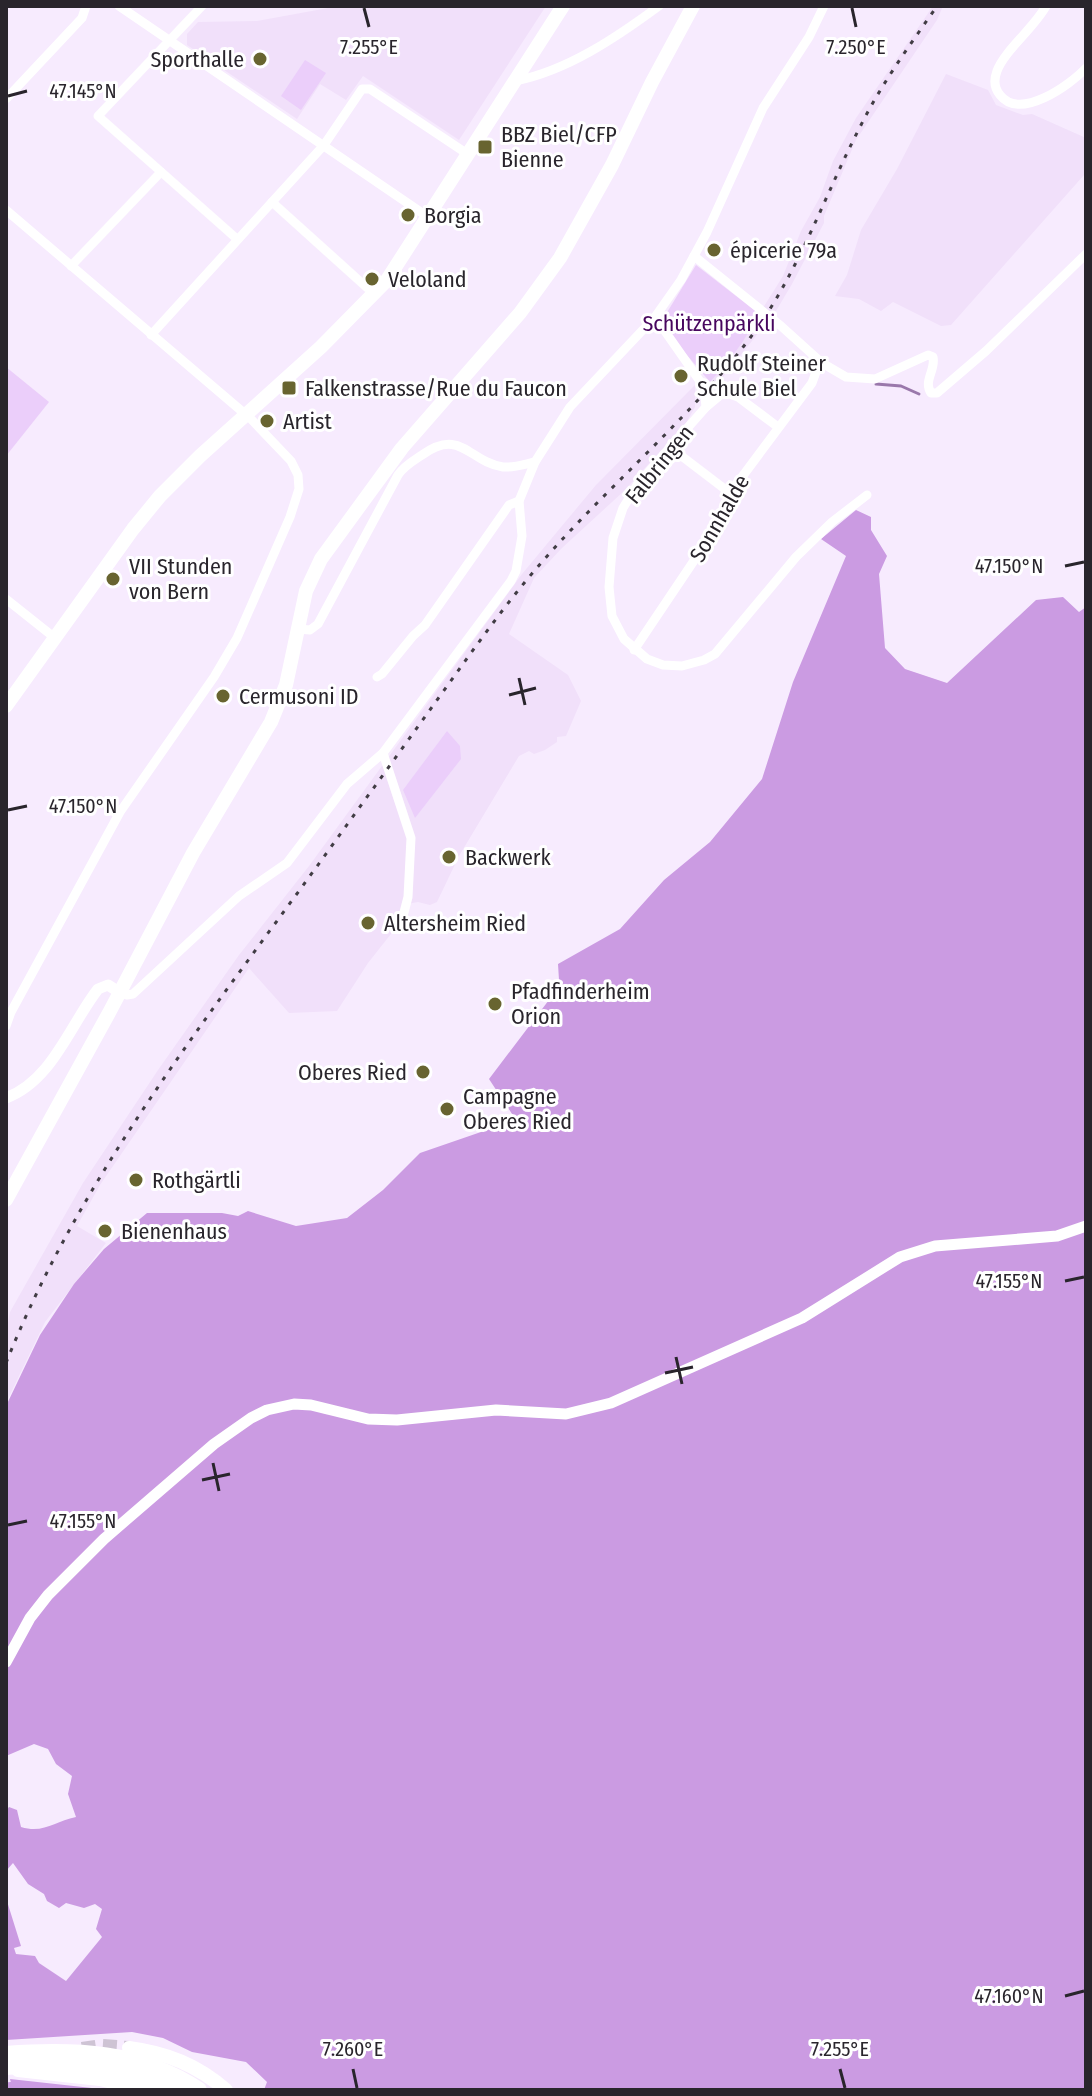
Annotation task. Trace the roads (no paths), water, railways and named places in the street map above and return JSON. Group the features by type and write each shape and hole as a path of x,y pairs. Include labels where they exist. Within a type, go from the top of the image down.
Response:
{"highway":[{"path":"6,2054 84,2052 127,2058 166,2071 199,2090"},
{"path":"6,2067 48,2064 101,2067 140,2076 173,2090"}],"main road":[{"path":"6,706 160,496 321,347 393,271 563,6"},
{"path":"6,1200 193,853 271,722 286,685 310,580 336,535 416,431 520,313 560,258 612,165 693,6"},
{"path":"129,2048 182,2061 226,2090"},
{"path":"6,2067 100,2079 145,2090"}],"street":[{"path":"6,99 82,18 86,6"},
{"path":"119,6 428,217"},
{"path":"202,6 98,116 237,239"},
{"path":"515,81 542,74 604,43 659,6"},
{"path":"6,1098 27,1087 43,1071 98,989 108,985 127,995 133,994 239,896 280,869 347,784 385,759 511,581 516,571 522,536 519,501 535,462 570,407 655,317 694,256 763,108 809,37 824,6"},
{"path":"1046,6 1000,66 995,84 999,95 1012,104 1025,104 1057,91 1086,68"},
{"path":"151,335 324,145 366,88 469,155"},
{"path":"71,266 161,172"},
{"path":"272,202 374,294"},
{"path":"6,210 285,454 295,468 299,489 237,638 214,677 120,812 6,1026"},
{"path":"694,256 822,363 846,377 875,379 922,356 932,356 934,363 928,390 937,393 986,351 1086,254"},
{"name":"Falbringen","path":"634,650 624,639 612,616 609,587 613,538 619,516 630,495 706,407 704,387 655,317"},
{"name":"Sonnhalde","path":"634,650 730,507 730,493 812,383 816,372"},
{"path":"704,387 738,397 778,427"},
{"path":"706,407 724,392"},
{"path":"298,629 310,630 318,624 398,475 408,464 428,450 447,443 462,446 504,467 535,462"},
{"path":"671,448 730,493"},
{"path":"634,650 652,661 675,666 695,663 715,654 796,557 832,522 867,495"},
{"path":"377,677 425,625 509,505 519,501"},
{"path":"6,599 55,638"},
{"path":"385,759 411,838 408,897 402,920"},
{"path":"6,1662 30,1618 48,1595 104,1539 214,1444 267,1410 294,1404 311,1405 368,1419 397,1420 496,1410 566,1414 591,1409 611,1403 802,1318 900,1257 935,1246 1057,1236 1086,1226"}],"waterway":[{"path":"876,384 901,386 919,394"},
{"path":"10,2090 15,2090"}],"tunnel":[{"path":"82,2049 102,2046 129,2048"}],"railway":[{"path":"6,1363 36,1294 108,1164 235,978 522,585 699,398 750,338 797,261 869,109 937,6"}],"place":[{"name":"Sporthalle","path":"260,59"},
{"name":"BBZ Biel/CFP Bienne","path":"485,147"},
{"name":"Borgia","path":"408,215"},
{"name":"épicerie 79a","path":"714,250"},
{"name":"Veloland","path":"372,279"},
{"name":"Rudolf Steiner Schule Biel","path":"681,376"},
{"name":"Falkenstrasse/Rue du Faucon","path":"289,388"},
{"name":"Artist","path":"267,421"},
{"name":"VII Stunden von Bern","path":"113,579"},
{"name":"Cermusoni ID","path":"223,696"},
{"name":"Backwerk","path":"449,857"},
{"name":"Altersheim Ried","path":"368,923"},
{"name":"Pfadfinderheim Orion","path":"495,1004"},
{"name":"Oberes Ried","path":"423,1072"},
{"name":"Campagne Oberes Ried","path":"447,1109"},
{"name":"Rothgärtli","path":"136,1180"},
{"name":"Bienenhaus","path":"105,1231"}],"park label":[{"name":"Schützenpärkli","path":"709,323"}]}
